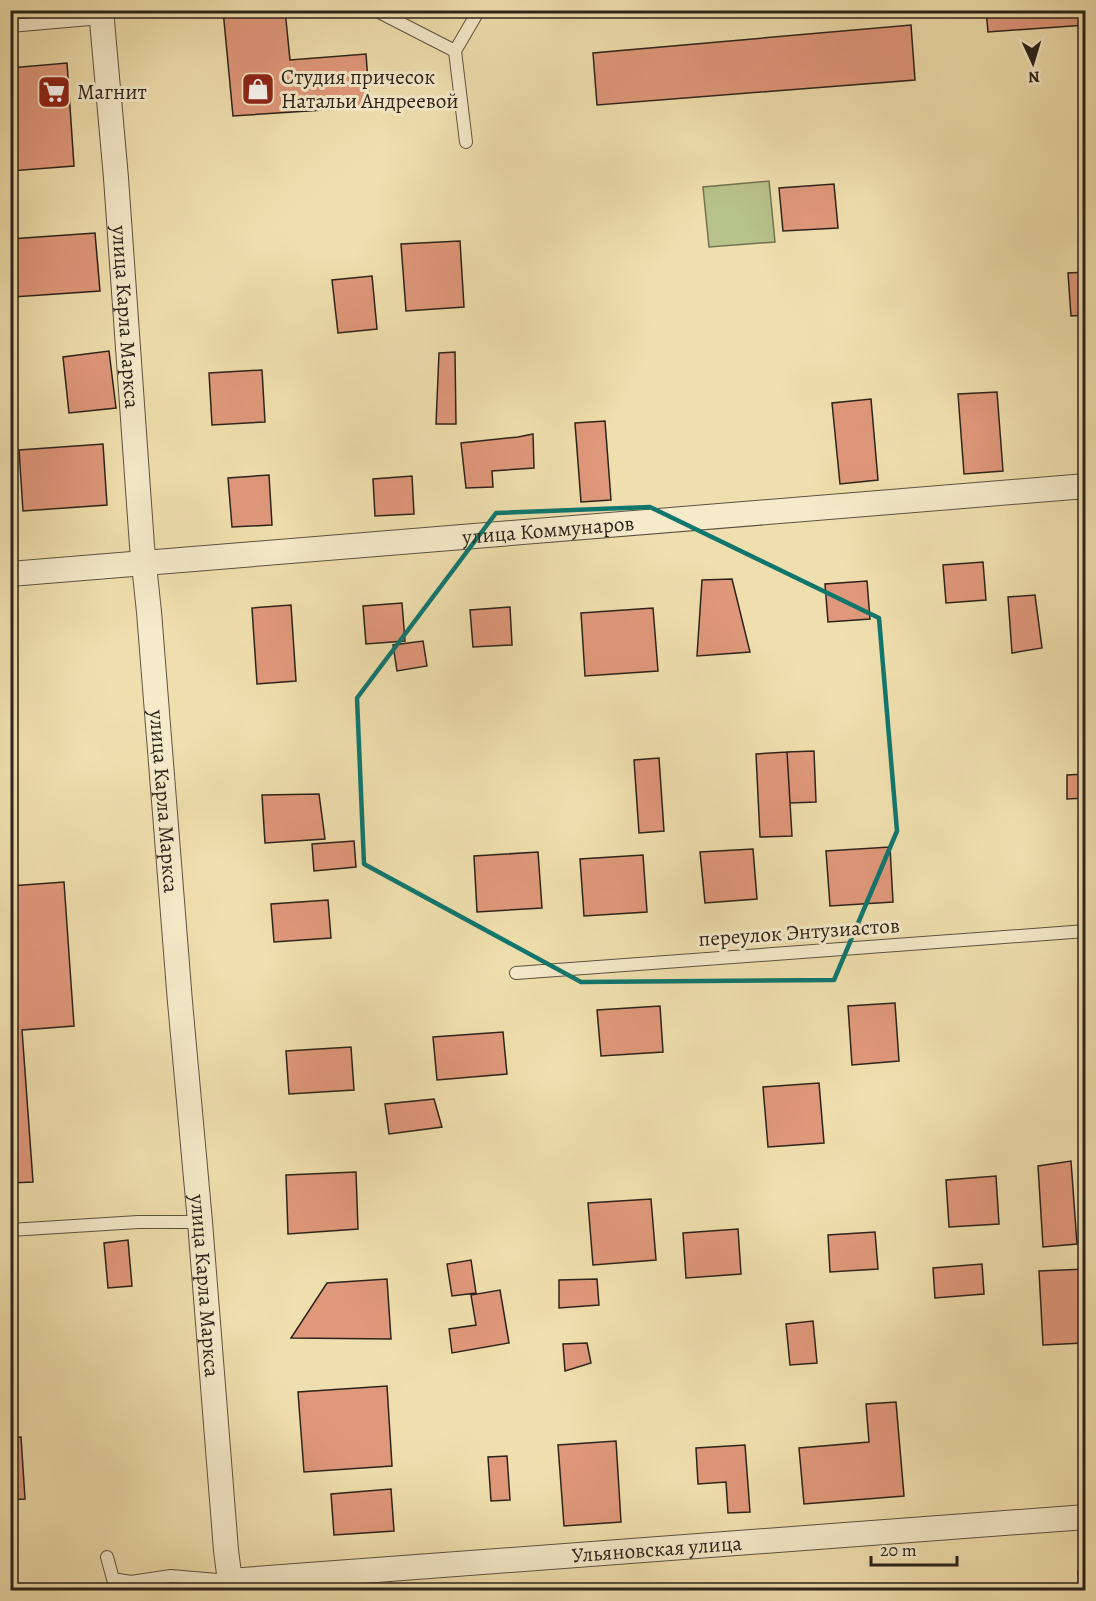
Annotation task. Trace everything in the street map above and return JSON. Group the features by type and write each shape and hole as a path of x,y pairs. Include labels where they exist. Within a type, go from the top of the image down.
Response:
{"street":[{"name":"улица Карла Маркса","path":"101,14 117,178 144,562 230,1586"},
{"name":"улица Коммунаров","path":"10,574 1086,486"},
{"name":"Ульяновская улица","path":"230,1586 1086,1517"}],"lane":[{"path":"375,10 455,51"},
{"path":"466,142 455,51 479,10"},
{"path":"10,27 101,14"},
{"name":"переулок Энтузиастов","path":"516,973 1086,930"},
{"path":"10,1230 138,1222 200,1222"},
{"path":"107,1557 113,1579 131,1582 171,1576 230,1586"}],"highlighted area":[{"path":"650,507 879,618 897,831 834,980 581,982 364,864 357,698 496,513"}],"green space":[{"path":"769,181 775,242 709,247 703,187"}],"building":[{"path":"223,10 285,10 290,60 366,54 370,107 233,116"},
{"path":"986,10 1086,10 1086,25 988,32"},
{"path":"911,25 915,80 597,105 593,53"},
{"path":"67,63 74,166 10,171 10,68"},
{"path":"834,184 838,228 783,231 779,188"},
{"path":"95,233 100,291 13,297 10,239"},
{"path":"460,241 464,307 406,311 401,244"},
{"path":"1086,272 1086,315 1071,316 1068,273"},
{"path":"372,276 377,329 338,333 332,280"},
{"path":"109,351 116,408 69,413 63,357"},
{"path":"455,352 456,424 436,424 439,353"},
{"path":"262,370 265,422 212,425 209,373"},
{"path":"997,392 1003,471 964,474 958,394"},
{"path":"871,399 878,480 840,484 832,403"},
{"path":"605,421 611,500 581,502 575,423"},
{"path":"533,434 534,468 492,471 493,487 466,488 461,443"},
{"path":"103,444 107,505 23,511 19,450"},
{"path":"269,475 272,525 232,527 228,478"},
{"path":"412,476 414,514 375,516 373,479"},
{"path":"983,562 986,600 946,603 943,565"},
{"path":"732,579 750,652 697,656 702,580"},
{"path":"867,581 870,619 828,622 825,584"},
{"path":"1035,595 1042,648 1012,653 1008,597"},
{"path":"402,603 405,641 366,644 363,606"},
{"path":"291,605 296,681 257,684 252,608"},
{"path":"510,607 512,645 473,647 470,610"},
{"path":"653,608 658,671 585,676 581,613"},
{"path":"423,641 427,666 397,671 393,645"},
{"path":"814,751 816,802 790,803 787,752"},
{"path":"787,752 792,836 760,837 756,754"},
{"path":"659,758 664,831 639,833 634,760"},
{"path":"1086,774 1086,798 1067,799 1067,775"},
{"path":"319,794 325,839 265,843 262,795"},
{"path":"354,841 356,867 314,871 312,844"},
{"path":"890,847 893,902 830,906 826,851"},
{"path":"753,849 757,899 705,903 700,852"},
{"path":"538,852 542,908 477,912 474,856"},
{"path":"643,855 647,912 584,916 580,859"},
{"path":"64,882 74,1026 22,1030 33,1182 10,1183 10,886"},
{"path":"328,900 331,938 274,942 271,904"},
{"path":"895,1003 899,1061 852,1065 848,1006"},
{"path":"660,1006 663,1052 601,1056 597,1010"},
{"path":"503,1032 507,1074 437,1080 433,1037"},
{"path":"1081,1032 1086,1032 1086,1075 1084,1075"},
{"path":"351,1047 354,1090 289,1094 286,1051"},
{"path":"819,1083 824,1143 768,1147 763,1087"},
{"path":"434,1099 442,1127 389,1134 385,1104"},
{"path":"1071,1161 1077,1244 1043,1247 1038,1166"},
{"path":"356,1172 358,1229 288,1234 286,1175"},
{"path":"996,1176 999,1224 949,1227 946,1180"},
{"path":"651,1199 656,1260 593,1265 588,1203"},
{"path":"738,1229 741,1274 686,1278 683,1233"},
{"path":"875,1232 878,1269 830,1272 828,1235"},
{"path":"128,1240 132,1286 108,1288 104,1243"},
{"path":"471,1260 476,1293 452,1296 447,1264"},
{"path":"982,1264 984,1294 935,1298 933,1268"},
{"path":"1086,1269 1086,1334 1083,1334 1083,1343 1043,1345 1039,1271"},
{"path":"387,1279 391,1339 291,1338 327,1283"},
{"path":"597,1279 599,1305 559,1308 559,1280"},
{"path":"500,1290 509,1343 452,1353 449,1329 476,1325 471,1295"},
{"path":"813,1321 817,1363 790,1365 786,1324"},
{"path":"587,1343 591,1363 565,1371 563,1344"},
{"path":"387,1386 392,1466 304,1472 298,1392"},
{"path":"896,1402 904,1496 804,1504 799,1448 869,1442 866,1404"},
{"path":"21,1437 25,1499 10,1500 10,1438"},
{"path":"616,1441 621,1522 564,1526 558,1445"},
{"path":"745,1445 750,1512 728,1513 726,1482 698,1484 696,1448"},
{"path":"507,1456 510,1500 491,1501 488,1457"},
{"path":"391,1489 394,1531 334,1535 331,1494"},
{"path":"1078,1571 1086,1571 1086,1590 1079,1590"},
{"path":"1009,1584 1009,1590 969,1590 969,1587"}],"place":[{"name":"Студия причесок Натальи Андреевой","path":"258,89"},
{"name":"Магнит","path":"54,92"}]}
